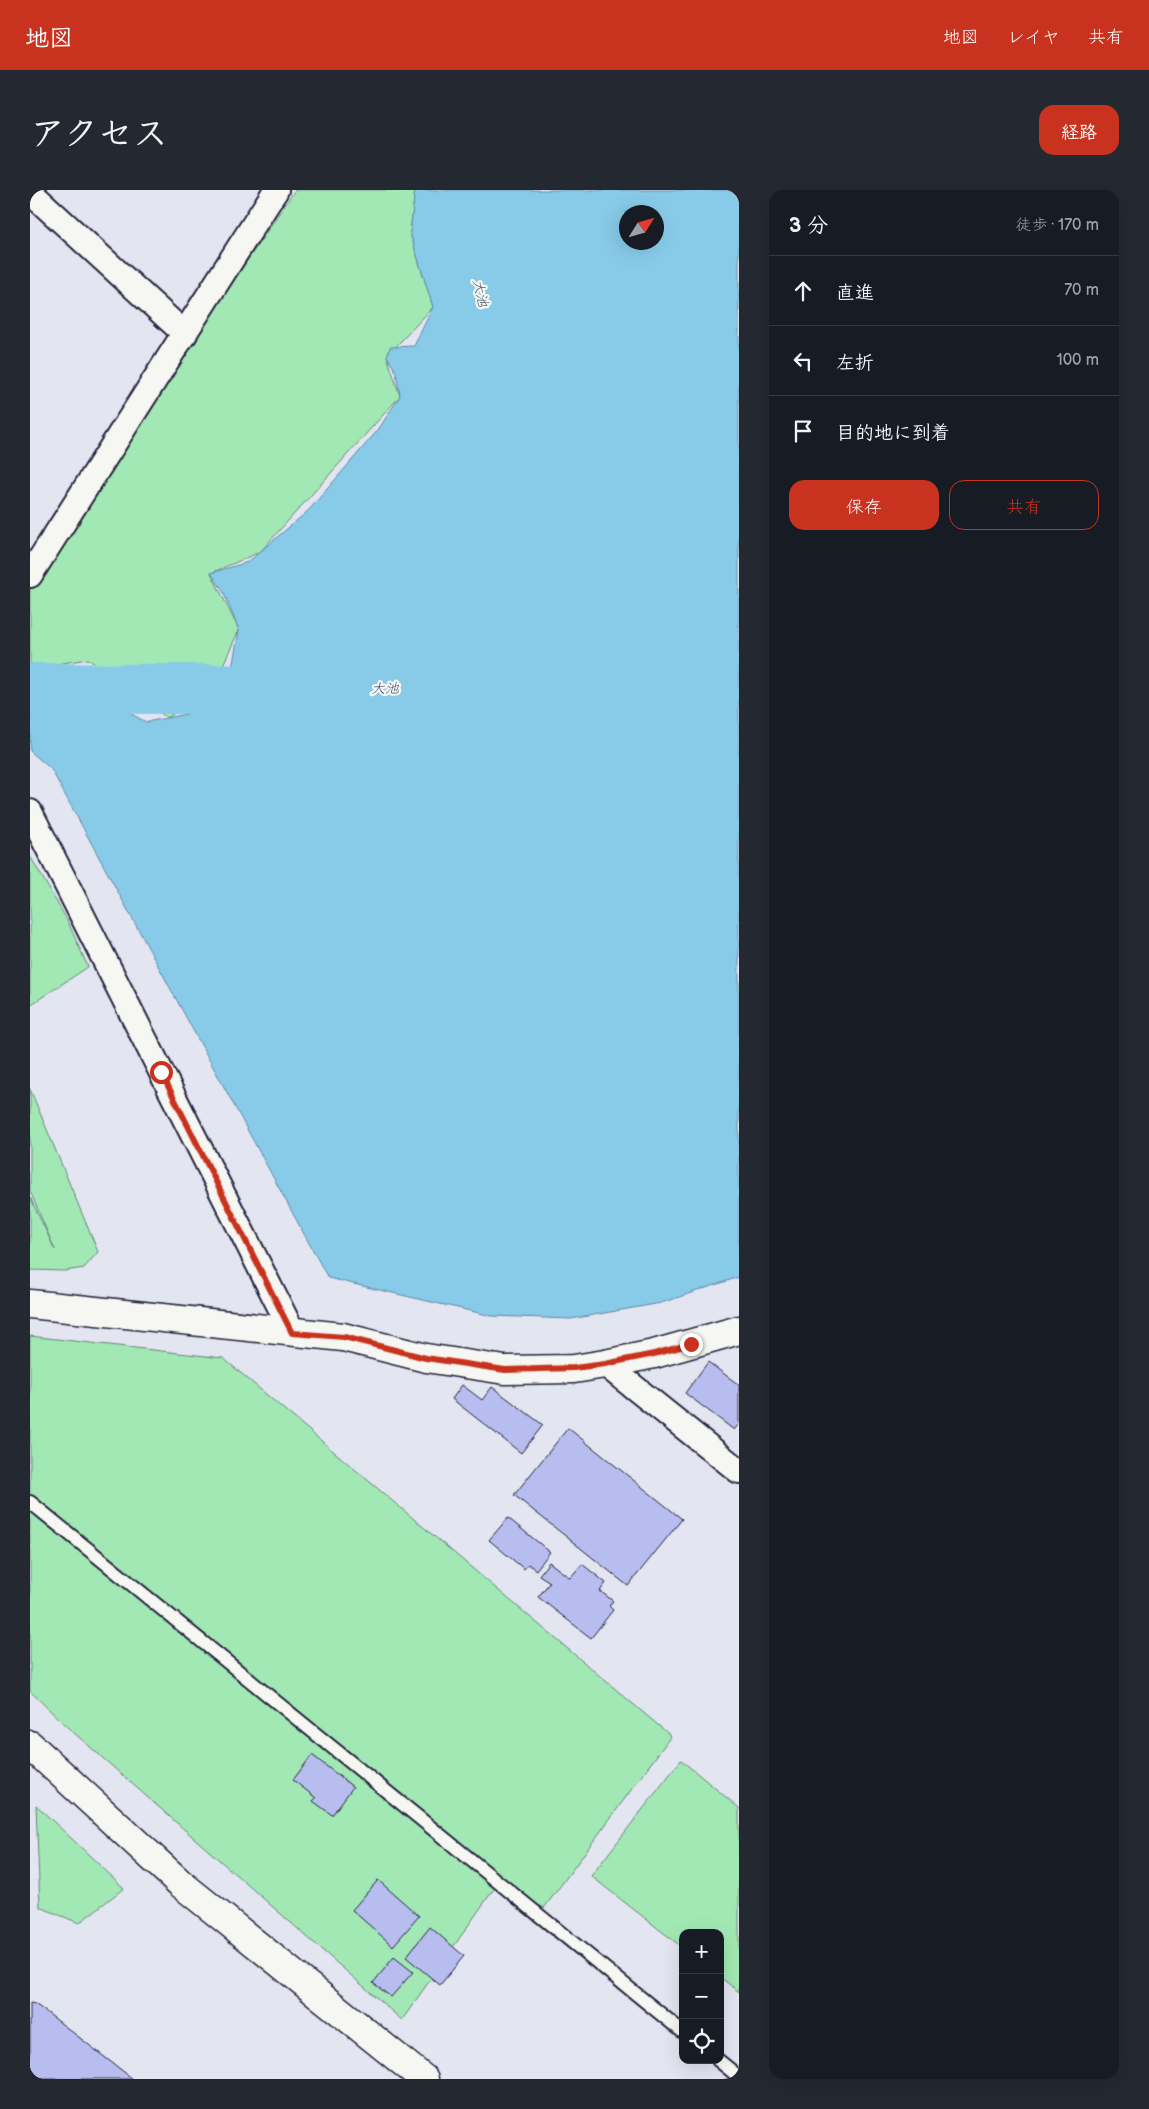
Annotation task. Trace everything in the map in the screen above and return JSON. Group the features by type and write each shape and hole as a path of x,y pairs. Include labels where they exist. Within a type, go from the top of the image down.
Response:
{"street":[{"path":"30,575 276,190"},
{"path":"30,192 185,334"},
{"path":"30,812 292,1333"},
{"path":"30,1304 344,1337 426,1358 505,1370 574,1368 605,1364 654,1354 739,1330"},
{"path":"605,1364 739,1471"},
{"path":"30,1745 180,1883 424,2079"}],"lane":[{"path":"30,1502 679,2029"},
{"path":"723,2064 739,2077"}],"green space":[{"path":"295,190 415,190 410,233 433,307 387,356 400,396 260,552 211,573 239,630 212,689 167,718 88,659 30,668 30,580"},
{"path":"30,856 67,920 88,967 30,1005"},
{"path":"30,1089 98,1252 84,1268 65,1271 30,1270 30,1197 55,1250 30,1191"},
{"path":"30,1336 223,1358 671,1736 544,1908 498,1883 402,2020 65,1725 30,1691"},
{"path":"681,1760 739,1808 739,1992 724,1980 724,1929 679,1929 679,1945 591,1876"},
{"path":"36,1805 124,1888 79,1923 40,1907"}],"water":[{"path":"415,190 739,190 739,1277 661,1303 571,1319 492,1316 328,1278 51,769 30,751 30,666 68,665 106,700 146,722 192,713 231,674 239,630 223,591 211,573 248,562 309,510 378,430 400,396 396,372 387,356 390,347 414,346 433,307 410,233"}],"building":[{"path":"708,1362 739,1385 739,1424 734,1430 685,1393"},
{"path":"462,1385 482,1400 492,1387 543,1425 521,1453 452,1399"},
{"path":"568,1428 682,1519 628,1586 514,1495"},
{"path":"508,1518 550,1552 536,1570 528,1564 524,1569 489,1540"},
{"path":"549,1562 570,1578 582,1564 606,1583 600,1591 613,1601 609,1606 613,1610 591,1638 538,1597 550,1582 539,1575"},
{"path":"312,1755 353,1787 332,1815 313,1801 316,1798 293,1780"},
{"path":"378,1880 419,1916 393,1946 352,1910"},
{"path":"430,1927 464,1956 440,1985 406,1957"},
{"path":"394,1957 413,1972 391,1997 373,1983"},
{"path":"30,2003 35,2004 54,2018 133,2079 30,2079"}],"waterway":[{"name":"大池","path":"30,688 284,690"}],"route":[{"path":"161,1072 292,1333 344,1337 426,1358 505,1370 574,1368 605,1364 691,1344"}]}
